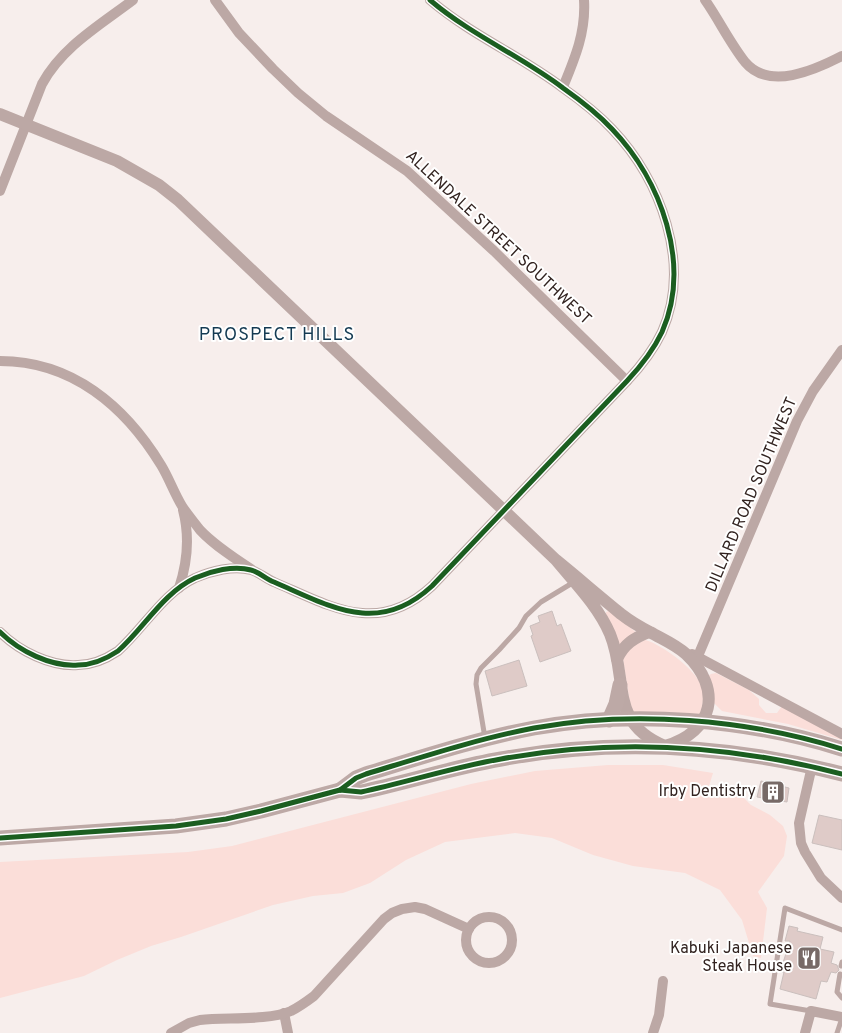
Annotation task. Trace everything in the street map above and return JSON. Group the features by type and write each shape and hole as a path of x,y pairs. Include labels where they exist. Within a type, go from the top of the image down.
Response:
{"main road":[{"path":"609,720 616,704 620,684"},
{"path":"340,790 356,778 366,774 485,738 536,728 609,720 703,722 741,726 842,748"},
{"path":"0,838 176,826 226,819 340,790 361,792 476,764 544,752 604,747 665,746 716,750 762,756 842,774"}],"street":[{"path":"0,190 42,84 58,60 69,48 133,0"},
{"name":"ALLENDALE STREET SOUTHWEST","path":"215,0 239,33 298,93 326,116 407,171 494,251 627,381"},
{"path":"0,361 23,363 59,372 78,380 101,395 121,413 150,447 181,504 201,530 251,570 269,580 347,612 382,613 409,604 421,596 642,364 653,349 665,323 673,291 673,253 660,205 640,165 612,129 563,87 495,46 430,0"},
{"path":"563,87 582,35 584,0"},
{"path":"705,0 745,62 768,77 786,76 813,69 842,56"},
{"path":"0,114 117,161 139,172 172,195 556,560 622,615 649,632 698,656 842,734"},
{"name":"DILLARD ROAD SOUTHWEST","path":"698,656 797,421 813,391 842,350"},
{"path":"179,588 184,572 188,539 181,504"},
{"path":"556,560 601,618 610,634 617,659 620,684 630,720 645,736 665,746 676,743 688,736 703,722 708,710 709,698 706,686 693,662 676,645"},
{"path":"0,632 7,639 31,654 50,661 66,665 91,664 107,658 123,646 179,588 194,579 218,571 233,569 251,570"},
{"path":"617,659 627,644 638,636 649,632"},
{"path":"812,766 799,823 801,843 804,852 826,884 842,898"},
{"path":"171,1033 189,1023 200,1020 271,1016 303,1005 314,996 384,919 392,913 408,908 425,909 469,929"},
{"path":"484,918 496,918 503,922 510,932 512,940 508,952 496,962 487,963 479,961 472,956 467,948 466,935 469,929 478,920 484,918"},
{"path":"654,1033 659,1015 663,981"},
{"path":"805,1033 811,1011 842,1017"},
{"path":"284,1013 288,1033"}],"lane":[{"path":"485,738 476,684 477,675 481,668 541,602 574,582"},
{"path":"811,1011 770,1004 785,908 842,930"},
{"path":"840,974 837,992 842,998"},
{"path":"836,1033 842,1017"}],"shaded area":[{"path":"609,611 637,633 620,646 606,614"},
{"path":"645,640 661,647 680,660 701,684 703,700 701,715 633,713 623,659 625,650"},
{"path":"716,673 749,690 759,699 759,705 766,713 777,713 782,706 842,738 842,740 788,724 722,711 713,702 708,676"},
{"path":"608,765 663,765 713,773 709,786 742,796 751,805 770,815 783,826 787,836 784,856 758,892 767,908 761,958 753,956 742,920 720,890 685,873 633,866 593,855 552,838 515,833 445,842 406,860 370,883 343,893 313,896 273,905 151,946 84,976 0,998 0,862 188,852 232,846 471,784 535,771"}],"building":[{"path":"552,611 557,626 561,624 571,651 540,662 531,636 533,635 530,626 540,622 538,616"},
{"path":"519,660 527,686 492,696 485,671"},
{"name":"Irby Dentistry","path":"761,781 789,788 787,802 757,797"},
{"path":"819,815 842,820 842,850 812,843"},
{"name":"Kabuki Japanese Steak House","path":"789,926 798,928 797,931 823,937 820,949 834,952 831,963 837,965 839,970 836,973 831,972 827,982 821,981 816,999 780,989 784,972 780,972 790,941 785,941"}],"cycle path":[{"path":"0,632 16,645 46,660 68,665 94,663 118,651 163,602 184,584 208,573 230,568 254,571 271,581 316,600 354,612 374,613 393,610 412,601 432,586 627,381 651,352 662,332 670,306 674,279 672,251 667,224 645,173 612,129 589,107 547,76 462,24 430,0"},
{"path":"340,790 356,778 366,774 492,737 534,728 610,719 689,720 729,724 806,739 842,749"},
{"path":"0,838 176,826 226,819 340,790 361,792 483,762 544,752 587,748 672,748 715,751 758,756 842,774"}],"place":[{"name":"Irby Dentistry","path":"773,792"},
{"name":"Kabuki Japanese Steak House","path":"809,958"}],"district":[{"name":"PROSPECT HILLS","path":"277,335"}]}
